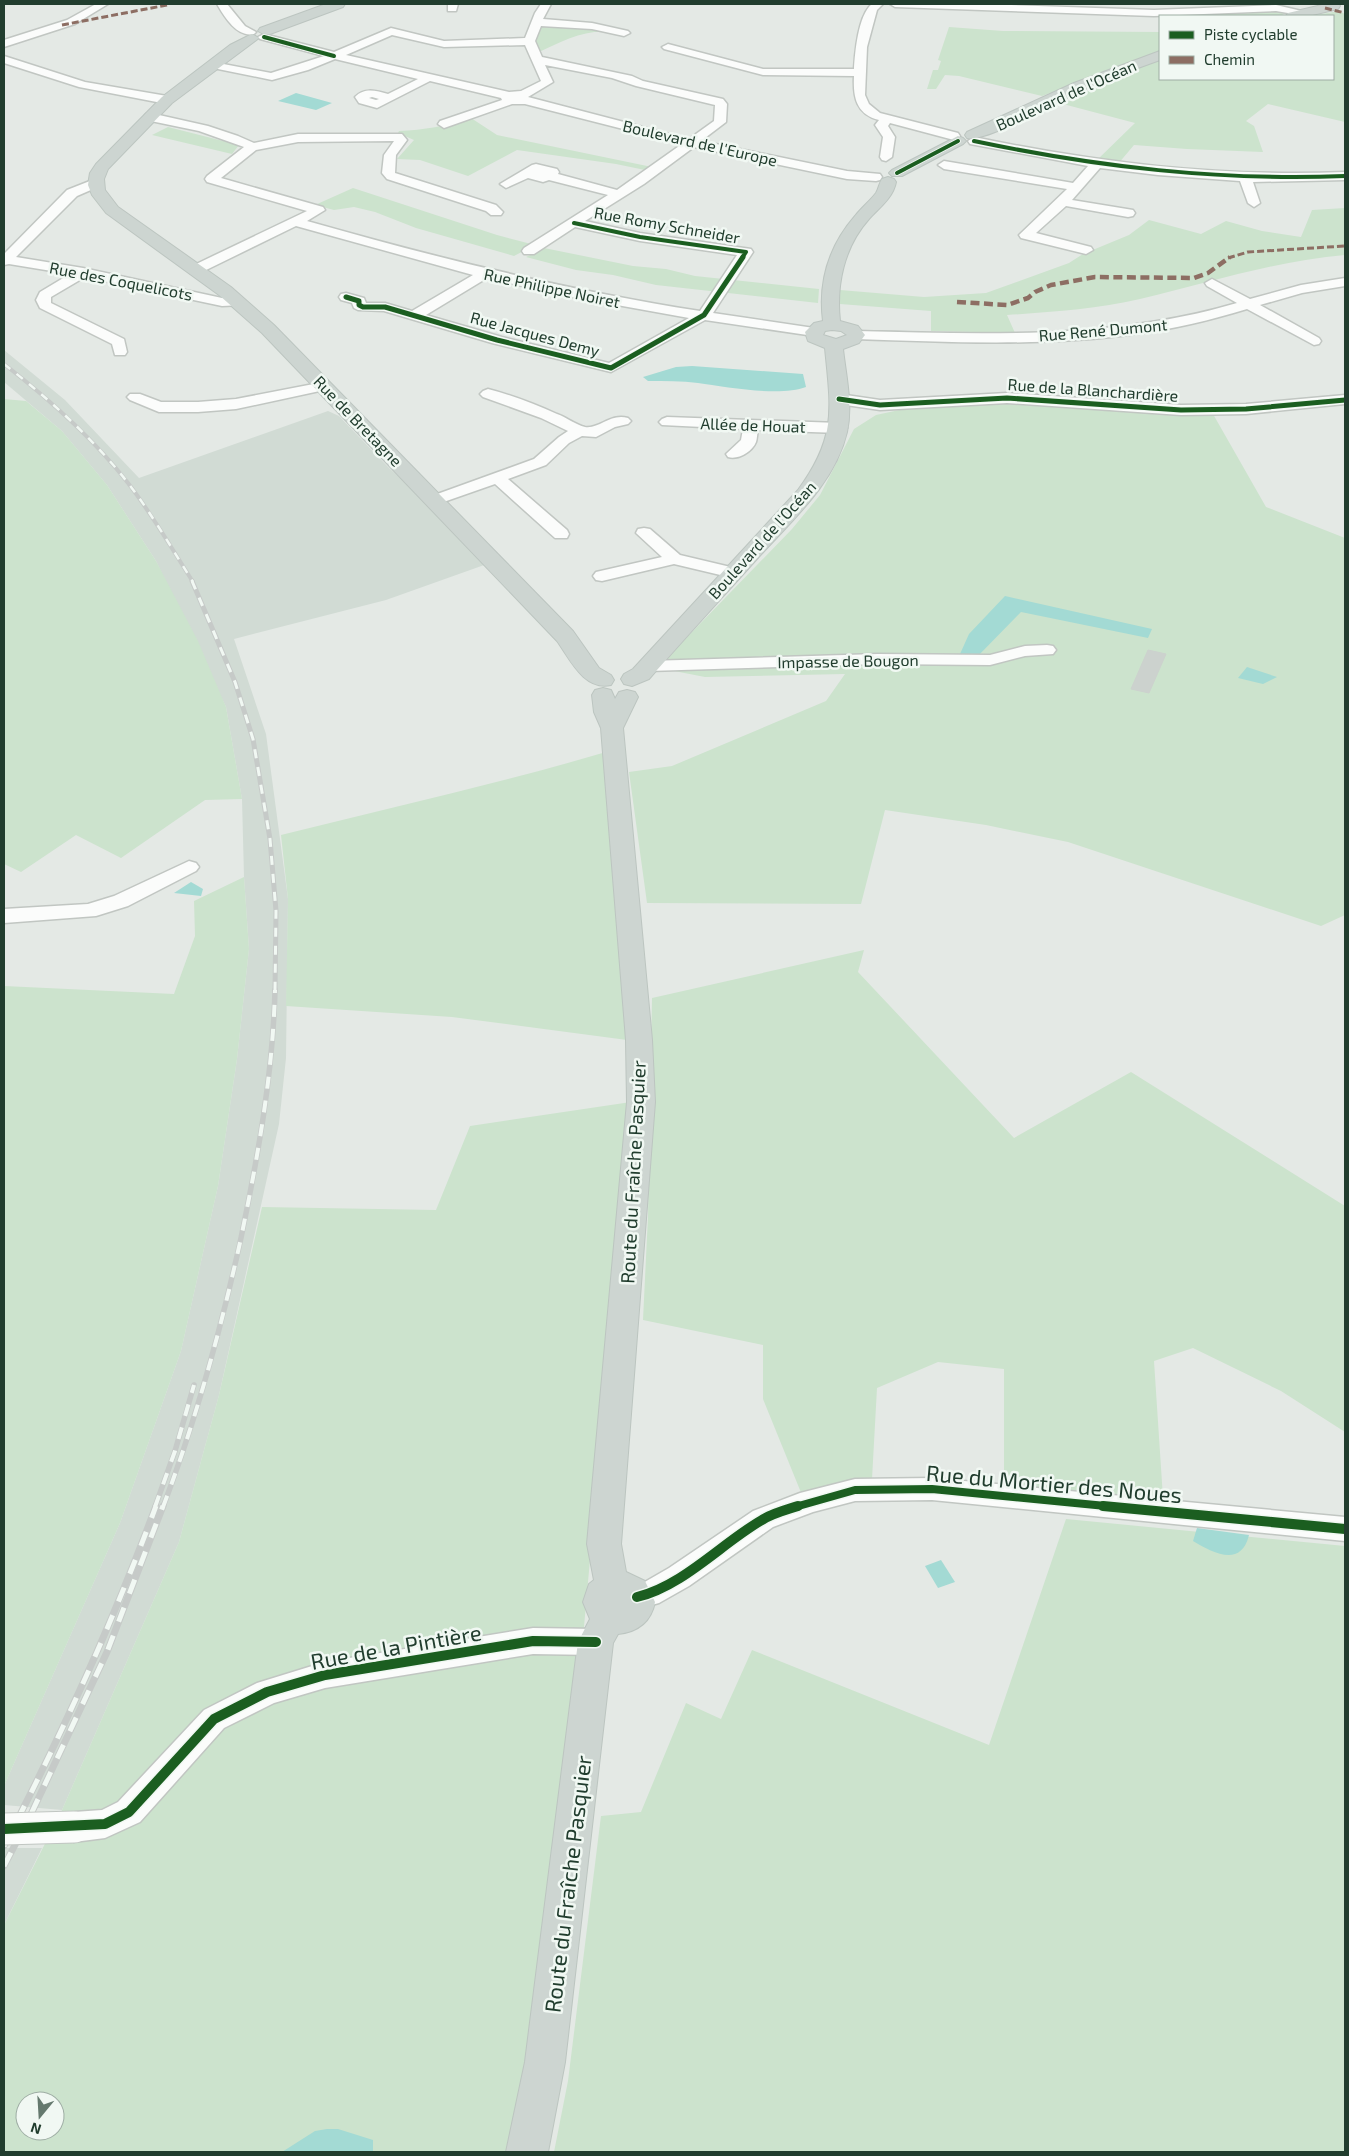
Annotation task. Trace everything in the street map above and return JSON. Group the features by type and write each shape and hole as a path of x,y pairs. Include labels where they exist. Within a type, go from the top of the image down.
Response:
{"main road":[{"path":"96,187 96,175 102,167 167,100 235,48 258,35 338,4"},
{"path":"1297,15 1336,6"},
{"name":"Boulevard de l'Océan","path":"636,681 805,494 820,474 830,453 839,415 829,296 834,271 841,247 860,219 885,192 887,177 964,138 997,126 1080,86 1159,55"},
{"name":"Rue de Bretagne","path":"96,187 101,199 112,210 238,302 268,328 565,636 590,673 603,688"},
{"path":"814,332 820,327 833,335 849,328 856,335"},
{"path":"603,688 614,676 636,681 612,728"},
{"name":"Route du Fraîche Pasquier","path":"527,2152 546,2062 591,1699 614,1610 604,1544 637,1164 641,1094 639,1040 612,728 605,712 603,688"}],"street":[{"path":"4,44 71,22 103,4"},
{"path":"222,4 242,28 258,35 332,57 510,98 524,98 547,82 529,42 540,13 546,4"},
{"path":"878,4 872,9 861,47 862,63 859,73 859,95 864,106 872,114 887,120 1034,154 1096,165 1173,173 1245,177 1345,176"},
{"path":"895,4 1110,13 1185,8 1276,8 1297,15"},
{"path":"537,22 588,26 624,33"},
{"path":"376,26 444,44 529,42"},
{"path":"213,65 276,77 291,70 304,68 332,57 391,31"},
{"path":"668,47 763,72 859,73"},
{"path":"4,59 83,84 167,100"},
{"path":"530,251 618,194 718,125 721,104 622,80 617,77 537,60"},
{"path":"390,98 428,78"},
{"path":"444,124 510,98"},
{"name":"Boulevard de l'Europe","path":"524,98 692,144 847,176 887,177"},
{"path":"150,117 229,137 249,144 252,147"},
{"path":"886,157 889,138 881,125 887,120"},
{"path":"195,270 318,210 210,179 252,147 298,138 398,137 401,140 390,155 388,173 391,176 491,208 496,212"},
{"path":"944,165 1077,187"},
{"path":"1086,250 1026,235 1027,230 1063,202 1096,165"},
{"path":"506,184 536,168 553,172 547,175 618,194"},
{"path":"1170,188 1173,173"},
{"path":"1245,177 1254,202"},
{"path":"4,260 67,199 96,187"},
{"path":"1063,202 1128,213"},
{"name":"Rue Philippe Noiret","path":"296,222 485,274 624,303 814,332"},
{"name":"Rue Romy Schneider","path":"574,223 640,237 746,252 726,285"},
{"name":"Rue des Coquelicots","path":"4,260 83,272 222,302 238,302"},
{"path":"83,272 45,295 43,300 48,308 119,342 120,352"},
{"name":"Rue Jacques Demy","path":"414,316 485,274"},
{"path":"1212,282 1314,341"},
{"name":"Rue René Dumont","path":"856,335 1005,338 1070,336 1134,330 1183,322 1301,288 1345,282"},
{"name":"Rue Jacques Demy","path":"353,299 364,307 385,307 498,340 611,368 704,316 726,285"},
{"path":"135,397 159,407 171,418 198,407 236,404 324,386"},
{"path":"488,394 562,420 579,431 596,432 611,423 624,421"},
{"name":"Rue de la Blanchardière","path":"839,415 863,413 880,405 1007,398 1181,410 1219,410 1345,400"},
{"name":"Allée de Houat","path":"667,422 751,425 839,415"},
{"path":"734,454 748,442 751,425"},
{"path":"435,500 498,479 540,462 564,440 579,431"},
{"path":"498,479 561,534"},
{"path":"644,533 674,559 733,573"},
{"path":"657,545 678,539"},
{"path":"602,576 674,559"},
{"name":"Impasse de Bougon","path":"636,681 878,659 990,660 1025,651 1047,650"},
{"path":"4,916 89,911 121,901 190,867"},
{"name":"Rue du Mortier des Noues","path":"614,1610 649,1594 679,1577 763,1519 810,1501 855,1490 932,1489 1345,1529"},
{"name":"Rue de la Pintière","path":"4,1829 105,1824 129,1812 214,1718 266,1692 325,1675 533,1641 614,1610"}],"shaded area":[{"path":"4,350 65,400 139,478 328,411 339,416 487,564 386,600 234,639 266,734 288,899 286,1058 279,1124 219,1395 179,1542 62,1810 4,1805 4,1786 120,1523 181,1351 218,1186 237,1059 249,949 244,877 242,799 226,707 156,561 107,485 62,431 4,382"},
{"path":"4,1848 42,1848 4,1925"}],"green space":[{"path":"1265,10 1286,13 1282,15 1178,15"},
{"path":"1339,11 1345,14 1345,122 1268,104 1246,121 1254,126 1263,152 1134,145 1118,164 1096,161 1135,123 1063,104 1113,78 1159,59 1159,80 1334,80 1334,15 1316,15"},
{"path":"541,25 567,25 610,32 582,34 539,52 532,43"},
{"path":"949,27 1003,31 1159,32 1159,52 1042,96 959,76 945,75 936,89 927,89 933,70 938,70 941,61 938,60"},
{"path":"471,118 497,135 652,167 645,170 517,150 468,176 420,160 397,159 414,140 398,133 399,131 435,127"},
{"path":"168,127 239,145 232,154 152,135"},
{"path":"353,188 497,235 535,245 514,256 416,228 375,212 354,207 334,210 315,205"},
{"path":"1345,208 1345,255 1267,267 1140,299 1107,305 1074,310 1007,315 1015,333 931,331 931,311 840,304 840,290 924,297 986,293 1069,263 1083,254 1129,235 1149,220 1201,234 1226,221 1262,231 1301,237 1312,210"},
{"path":"544,248 633,266 666,269 695,276 819,289 818,303 656,285 613,275 576,270 526,257"},
{"path":"4,399 26,401 62,431 107,485 156,561 198,641 226,707 242,799 205,800 121,858 76,835 21,872 4,864"},
{"path":"1015,400 1213,414 1266,507 1345,538 1345,915 1321,926 1068,842 986,825 885,810 861,904 647,903 629,772 672,766 826,701 845,674 705,677 669,670 662,663 792,529 820,495 854,429 876,415 904,409"},
{"path":"606,752 627,1040 452,1017 286,1006 288,899 281,835 484,785"},
{"path":"244,877 249,949 237,1059 218,1186 181,1351 120,1523 4,1786 4,986 174,994 195,936 194,901"},
{"path":"864,950 858,972 1014,1138 1131,1072 1345,1206 1345,1432 1281,1391 1193,1348 1154,1361 1163,1498 1004,1485 1004,1369 938,1362 877,1388 872,1479 802,1495 763,1399 763,1345 643,1320 648,1216 652,998"},
{"path":"631,1102 545,2062 527,2152 4,2152 4,1925 62,1810 179,1542 219,1395 262,1207 436,1210 470,1126"},
{"path":"1066,1519 1345,1546 1345,2152 554,2152 568,2081 601,1816 641,1812 686,1703 721,1719 752,1650 989,1745"}],"water":[{"path":"296,93 332,103 316,110 278,101"},
{"path":"692,366 803,374 806,387 795,390 768,391 738,389 692,382 648,381 643,377 676,367"},
{"path":"1005,596 1152,629 1148,638 1021,612 976,658 960,654 969,634"},
{"path":"1247,667 1277,677 1263,684 1238,678"},
{"path":"191,882 203,889 201,896 174,893"},
{"path":"1197,1528 1249,1535 1240,1552 1233,1555 1225,1555 1209,1550 1193,1541"},
{"path":"941,1560 955,1582 938,1588 925,1566"},
{"path":"338,2129 373,2140 373,2152 282,2152 315,2131"}],"building":[{"path":"1148,650 1166,654 1149,693 1131,689"}],"railway":[{"path":"4,364 70,420 114,466 145,507 193,582"},
{"path":"192,581 235,682 253,739 270,839 276,911 275,991"},
{"path":"163,1507 207,1374 241,1238 264,1114 274,1021 275,990"},
{"path":"155,1507 175,1451 194,1385"},
{"path":"4,1846 46,1763 85,1678 122,1593 156,1506"},
{"path":"4,1866 32,1812 107,1652 163,1506"}],"marked path":[{"path":"62,25 167,5"},
{"path":"1325,8 1345,13"},
{"path":"957,302 1007,305 1028,298 1035,292 1051,285 1095,277 1194,278 1208,273 1237,254 1345,246"}],"cycle path":[{"path":"264,37 334,56"},
{"path":"897,173 958,141"},
{"path":"974,141 1066,159 1158,172 1252,178 1345,176"},
{"path":"346,297 359,301 359,305 363,307 385,307 497,340 611,368 704,315 746,252 640,237 574,223"},
{"path":"839,399 880,405 1007,398 1181,410 1246,409 1345,400"},
{"path":"637,1597 649,1594 679,1577 763,1519 810,1501 855,1490 932,1489 1345,1529"},
{"path":"4,1829 105,1824 129,1812 214,1719 267,1692 325,1675 533,1641 596,1642"}]}
